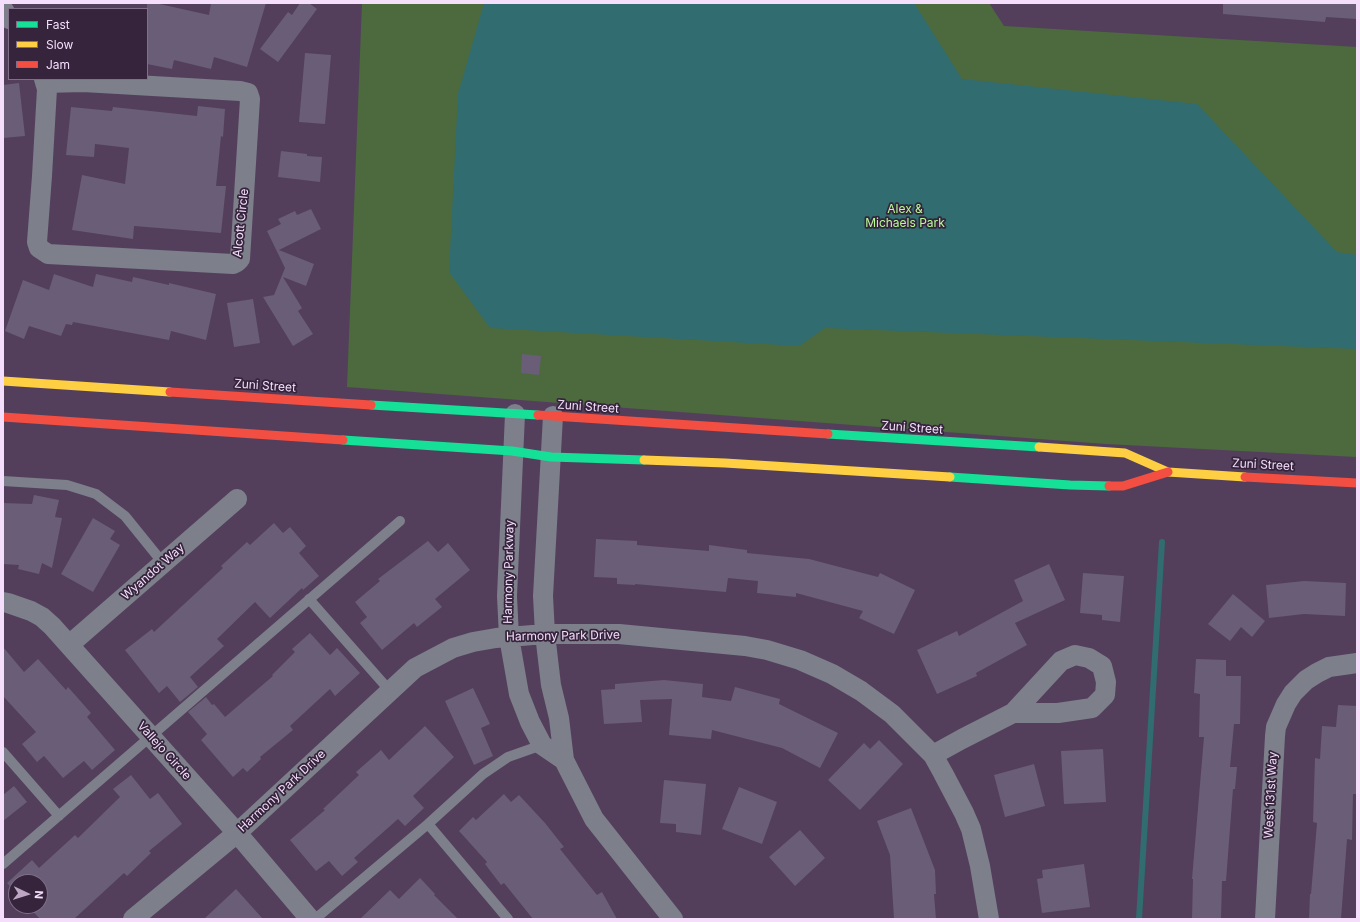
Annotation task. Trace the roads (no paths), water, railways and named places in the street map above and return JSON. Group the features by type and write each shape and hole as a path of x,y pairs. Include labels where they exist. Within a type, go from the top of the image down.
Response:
{"main road":[{"name":"Zuni Street","path":"3,381 1125,453 1168,472 1357,483"},
{"name":"Zuni Street","path":"3,417 512,451 551,457 725,463 1070,485 1123,486 1168,472"}],"street":[{"name":"Alcott Circle","path":"44,81 240,91 248,93 250,107 240,260 233,264 48,254 39,248 37,242 47,90 44,81"},
{"name":"Harmony Parkway","path":"515,414 512,451 507,596 509,637 519,694 530,722 542,745 564,760"},
{"name":"Harmony Parkway","path":"553,416 542,596 551,685 559,718 564,760 594,819 672,919"},
{"name":"Wyandot Way","path":"69,645 237,499"},
{"name":"Vallejo Circle","path":"3,602 31,611 42,617 52,626 237,833 310,919"},
{"name":"Harmony Park Drive","path":"133,919 237,833 415,668 453,648 473,642 545,634 619,634 737,645 766,650 800,660 832,674 861,691 892,714 933,755 964,813 971,829 980,866 989,919"},
{"name":"West 131st Way","path":"1265,919 1274,736 1276,727 1286,704 1306,680 1329,667 1357,662"},
{"path":"933,755 1013,714"}],"lane":[{"path":"3,481 67,485 96,494 125,516 163,563"},
{"path":"3,864 400,521"},
{"path":"309,599 390,691"},
{"path":"315,919 428,824 483,774 508,757 542,745"},
{"path":"3,752 59,816"},
{"path":"428,824 508,919"}],"waterway":[{"path":"1139,919 1162,542"}],"park label":[{"name":"Alex & Michaels Park","path":"905,216"}]}
